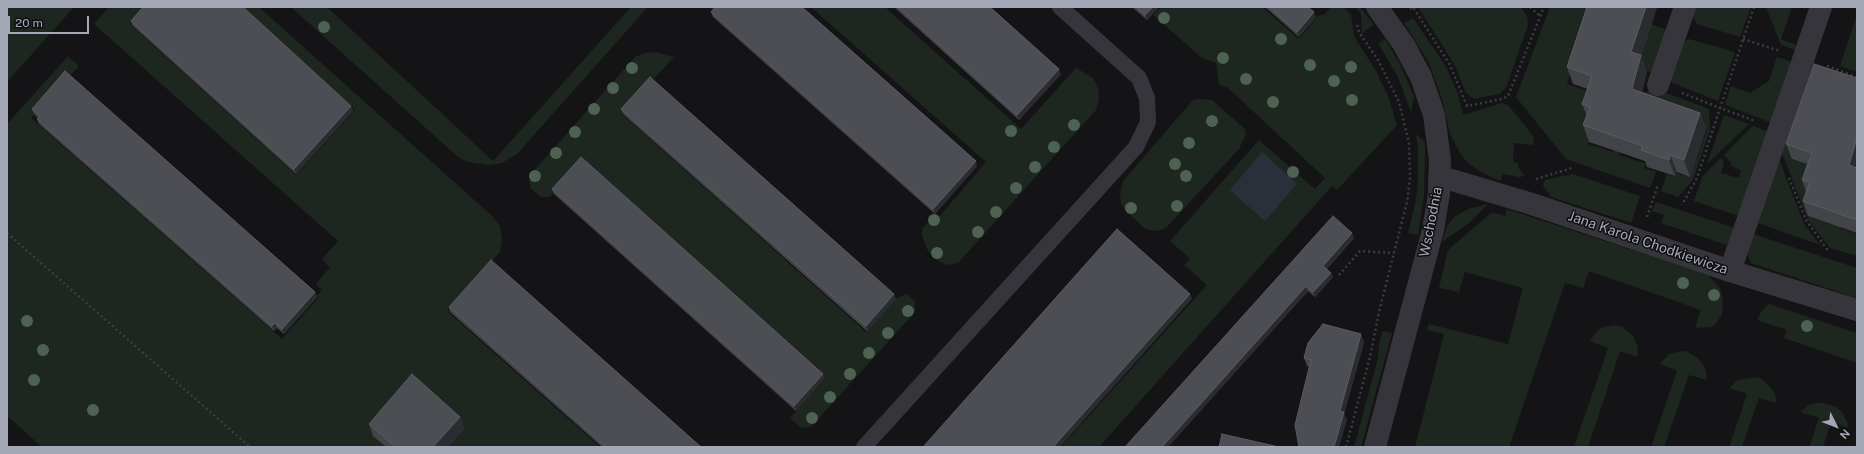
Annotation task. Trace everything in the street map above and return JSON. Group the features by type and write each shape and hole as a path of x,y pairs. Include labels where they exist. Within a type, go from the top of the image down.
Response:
{"street":[{"name":"Wschodnia","path":"1375,447 1432,230 1439,194 1437,132 1429,98 1421,78 1404,45 1377,7"},
{"path":"1658,84 1685,7"},
{"path":"1730,271 1821,7"},
{"name":"Jana Karola Chodkiewicza","path":"1439,178 1452,180 1532,204 1730,271 1857,310"}],"lane":[{"path":"864,447 1136,147 1148,122 1147,98 1139,78 1060,7"}],"path":[{"path":"1407,12 1413,7 1450,65 1467,106 1502,99 1508,96 1544,7"},
{"path":"1530,7 1540,16"},
{"path":"1682,205 1697,178 1754,7"},
{"path":"1743,39 1804,56 1857,77"},
{"path":"1346,447 1370,357 1377,318 1407,202 1410,178 1409,142 1399,102 1390,81 1366,42"},
{"path":"1658,84 1779,130"},
{"path":"1534,179 1572,168"},
{"path":"1789,177 1806,220 1829,252"},
{"path":"7,233 250,447"},
{"path":"1339,275 1360,251 1394,254"}],"shaded area":[{"path":"7,7 74,7 7,82"},
{"path":"109,7 139,7 144,12 132,26 296,175 355,110 240,7 259,7 492,216 500,226 502,239 500,252 448,312 600,447 42,447 7,416 7,124 68,56 79,66 69,77 67,76 31,118 282,339 319,297 317,296 322,290 316,284 330,267 322,259 338,241 94,24"},
{"path":"291,7 327,7 493,161 631,7 648,7 517,154 502,163 489,165 468,162 458,157"},
{"path":"811,7 885,7 1021,129 1076,68 1093,78 1098,87 1099,99 1096,110 958,263 948,265 938,261 928,251 922,236 922,229 934,215 938,218 986,162"},
{"path":"1161,7 1262,7 1299,39 1318,16 1325,14 1331,7 1343,7 1351,14 1354,36 1376,71 1388,96 1397,125 1337,190 1332,186 1099,447 1061,447 1207,285 1184,265 1190,259 1170,241 1259,140 1315,189 1325,178 1227,87 1219,85 1216,63 1202,58 1153,15"},
{"path":"1355,7 1360,7 1374,25 1362,33 1361,14"},
{"path":"1418,7 1521,7 1527,16 1528,25 1506,88 1499,94 1474,99 1466,93 1454,64"},
{"path":"1550,7 1607,7 1573,65 1567,84 1596,94 1594,126 1588,144 1613,152 1614,148 1620,150 1619,155 1646,164 1644,168 1656,172 1650,188 1566,159 1516,97"},
{"path":"1695,7 1751,7 1740,37 1697,24 1693,17"},
{"path":"1766,7 1792,7 1781,39 1801,47 1799,51 1781,45"},
{"path":"1857,15 1857,72 1840,66"},
{"path":"1413,18 1445,65 1458,94 1463,115 1502,103 1509,106 1534,137 1533,145 1514,143 1513,162 1518,163 1518,167 1525,176 1519,177 1503,174 1500,181 1478,170 1468,163 1461,155 1450,134 1442,99 1429,63 1404,23"},
{"path":"1651,24 1668,30 1654,73 1636,68"},
{"path":"1385,39 1400,64 1414,96 1411,112 1398,77 1378,43"},
{"path":"1689,39 1735,52 1718,101 1670,82 1684,42"},
{"path":"656,52 674,57 622,114 866,332 897,298 907,294 915,301 915,312 811,427 800,427 790,418 825,379 583,161 550,197 541,197 530,188 529,176 635,57 645,53"},
{"path":"1777,57 1795,63 1772,121 1769,122 1726,105 1725,103 1731,86 1750,93 1769,81"},
{"path":"1656,89 1709,109 1710,130 1693,180 1678,197 1661,191 1667,174 1675,177 1677,173 1690,177 1707,129 1632,96"},
{"path":"1800,89 1814,93 1792,159 1816,167 1815,198 1808,216 1832,225 1841,223 1840,228 1857,234 1857,256 1830,248 1808,220 1780,148"},
{"path":"1193,100 1212,100 1245,129 1246,134 1239,149 1166,228 1159,231 1144,228 1125,210 1121,203 1120,194 1123,181"},
{"path":"1724,115 1749,124 1707,164"},
{"path":"1753,126 1768,132 1742,217 1694,201 1702,177 1721,158 1724,162 1721,173 1739,178 1741,170 1731,166 1731,163 1724,155"},
{"path":"1416,134 1425,142 1424,196 1418,235 1408,233 1416,200 1418,181 1418,149"},
{"path":"1262,152 1297,184 1265,221 1230,190"},
{"path":"1778,156 1804,224 1820,245 1755,222"},
{"path":"1573,174 1640,196 1631,223 1551,197 1543,186 1545,180"},
{"path":"1656,202 1738,229 1730,246 1661,223 1664,215 1652,211"},
{"path":"1488,204 1468,224 1442,242 1447,226 1454,217 1468,209"},
{"path":"1507,209 1708,275 1720,288 1723,301 1722,314 1716,324 1711,327 1695,328 1701,310 1589,271 1583,288 1565,283 1509,447 1415,447 1444,334 1427,330 1429,324 1508,344 1523,288 1465,272 1459,292 1439,288 1448,250 1490,214 1494,213 1505,216"},
{"path":"1750,233 1857,268 1857,298 1751,263 1746,252"},
{"path":"1769,304 1857,333 1857,363 1784,338 1787,330 1757,320 1761,312"},
{"path":"1616,325 1623,327 1634,337 1638,348 1637,357 1620,351 1588,447 1574,447 1608,348 1590,341 1597,331 1603,327"},
{"path":"1383,331 1392,333 1361,447 1354,447 1378,358 1379,343"},
{"path":"1682,351 1688,352 1699,359 1706,370 1707,380 1689,375 1664,447 1651,447 1677,371 1660,364 1669,354"},
{"path":"1756,377 1762,379 1771,388 1775,394 1777,403 1759,398 1742,447 1729,447 1747,394 1729,388 1738,380"},
{"path":"1823,403 1836,407 1842,412 1848,424 1848,428 1831,422 1823,447 1809,447 1819,418 1800,412 1809,405"}],"building":[{"path":"143,7 243,7 351,106 294,169 131,21"},
{"path":"715,7 802,7 976,161 933,209 711,12"},
{"path":"898,7 990,7 1059,69 1017,115"},
{"path":"1136,7 1153,7 1145,15"},
{"path":"1269,7 1308,7 1314,12 1297,32"},
{"path":"1587,7 1646,7 1631,52 1641,55 1632,89 1700,113 1684,160 1670,155 1669,160 1641,150 1643,146 1583,125 1590,107 1582,104 1592,76 1567,67"},
{"path":"1814,64 1857,78 1857,138 1849,165 1857,168 1857,220 1803,201 1810,182 1802,180 1812,153 1786,144"},
{"path":"65,71 315,292 282,329 275,323 272,326 37,119 40,116 32,109"},
{"path":"650,77 894,294 866,326 621,109"},
{"path":"581,157 823,374 794,406 552,189"},
{"path":"1333,216 1352,233 1323,266 1331,273 1313,292 1306,286 1162,447 1125,447"},
{"path":"1117,229 1190,294 1053,447 923,447"},
{"path":"491,260 701,447 606,447 449,307"},
{"path":"1323,324 1361,334 1340,411 1344,412 1334,447 1299,447 1295,425 1311,360 1304,358 1308,343"},
{"path":"412,374 460,417 433,447 395,447 369,424"},
{"path":"1222,434 1279,447 1219,447"}]}
